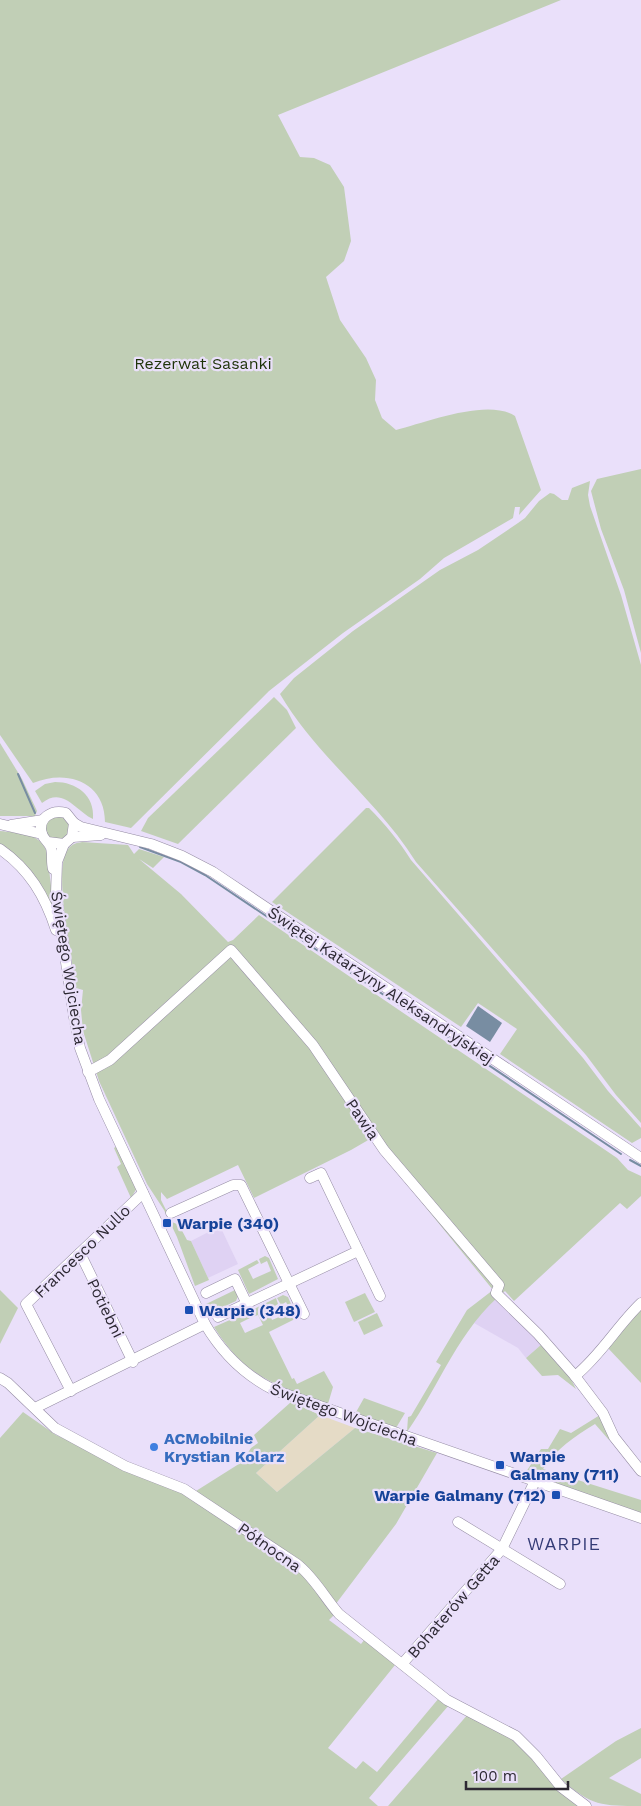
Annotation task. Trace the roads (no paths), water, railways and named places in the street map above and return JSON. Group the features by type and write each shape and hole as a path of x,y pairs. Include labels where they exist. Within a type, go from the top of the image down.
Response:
{"street":[{"path":"0,824 11,825 43,820 53,812 60,811 71,817 74,823 72,837 64,844 11,825"},
{"path":"43,820 45,838"},
{"name":"Świętej Katarzyny Aleksandryjskiej","path":"74,823 109,835 168,850 213,872 641,1158"},
{"name":"Świętej Katarzyny Aleksandryjskiej","path":"72,837 109,835"},
{"name":"Świętego Wojciecha","path":"45,838 55,880 76,1028 88,1072 143,1193 217,1344 236,1364 272,1389 641,1518"},
{"name":"Świętego Wojciecha","path":"55,880 57,862 64,844"},
{"path":"0,849 18,863 41,892 64,952"},
{"name":"Pawia","path":"88,1072 110,1060 231,950 313,1046 384,1150 497,1289 575,1376 603,1413 614,1437 641,1471"},
{"path":"310,1178 321,1173 380,1296"},
{"path":"171,1214 233,1185 241,1185 304,1314"},
{"name":"Francesco Nullo","path":"71,1391 26,1304 143,1193"},
{"path":"218,1317 358,1251"},
{"name":"Potiebni","path":"80,1253 133,1362"},
{"path":"206,1292 235,1279 247,1304"},
{"path":"575,1376 597,1357 605,1343 641,1303"},
{"path":"35,1408 133,1362 206,1324"},
{"name":"Północna","path":"0,1378 35,1408 48,1423 61,1432 125,1466 184,1489 297,1564 307,1573 326,1600 339,1614 448,1700 516,1736 536,1756 561,1787 586,1806"},
{"name":"Bohaterów Getta","path":"403,1663 502,1548 534,1481"},
{"name":"Bohaterów Getta","path":"458,1522 560,1584"}],"water":[{"path":"478,1006 502,1023 490,1042 466,1026"}],"waterway":[{"path":"18,774 35,813"},
{"path":"140,847 181,862 205,875 621,1154"},
{"path":"630,1160 641,1166"}],"place":[{"name":"Warpie (340)","path":"167,1223"},
{"name":"Warpie (348)","path":"189,1310"},
{"name":"ACMobilnie Krystian Kolarz","path":"154,1447"},
{"name":"Warpie Galmany (711)","path":"500,1465"},
{"name":"Warpie Galmany (712)","path":"556,1495"}],"district":[{"name":"WARPIE","path":"564,1544"}],"park label":[{"name":"Rezerwat Sasanki","path":"203,363"}]}
